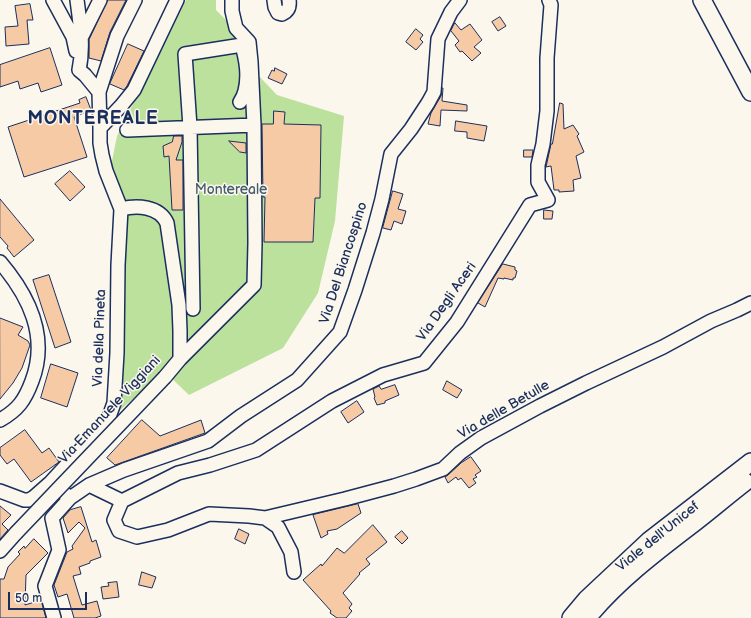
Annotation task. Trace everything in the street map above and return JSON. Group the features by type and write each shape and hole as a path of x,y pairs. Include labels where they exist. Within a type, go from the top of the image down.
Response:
{"main road":[{"path":"702,0 751,92"},
{"path":"707,0 713,22"},
{"path":"736,64 751,73"},
{"name":"Viale dell'Unicef","path":"571,618 587,599 650,541 751,462"},
{"name":"Viale dell'Unicef","path":"586,618 626,578 657,550 751,478"}],"street":[{"path":"53,0 73,37 76,63 79,70 99,92"},
{"path":"81,38 100,0"},
{"path":"122,209 106,171 102,155 100,143 99,92 117,36 135,0"},
{"path":"100,128 134,90 177,0"},
{"path":"180,360 254,285 254,125 252,62 249,42 236,28 232,11 232,0"},
{"path":"274,0 278,13 282,14 290,7 289,0"},
{"name":"Via Del Biancospino","path":"52,613 45,586 59,550 52,518 70,498 89,485 124,470 208,441 241,416 297,380 340,332 373,233 382,199 391,154 411,129 434,92 438,39 451,12 460,0"},
{"name":"Via Degli Aceri","path":"122,501 178,473 210,465 256,450 332,401 383,375 424,362 457,322 530,205 548,200 538,182 538,165 544,144 547,110 547,58 551,5 549,0"},
{"path":"76,4 81,38 79,70"},
{"path":"193,309 190,127 185,54 242,46 247,64 245,92 240,102"},
{"path":"127,130 254,125"},
{"name":"Via Emanuele Viggiani","path":"0,551 180,360 179,305 167,223 161,214 145,208 136,206 122,209"},
{"name":"Via della Pineta","path":"0,490 24,500 29,500 51,482 100,429 109,417 114,403 117,353 118,265 122,209"},
{"path":"0,262 24,295 32,312 38,339 38,358 35,374 29,390 19,406 0,420"},
{"name":"Via delle Betulle","path":"122,501 114,520 119,531 137,537 168,530 209,514 265,518 394,486 443,469 460,453 481,438 540,406 663,347 711,321 751,303"},
{"path":"51,482 70,498"},
{"path":"89,485 122,501"},
{"path":"265,518 278,527 291,552 294,572"}],"green space":[{"name":"Montereale","path":"186,0 216,0 216,10 245,44 256,73 277,95 344,116 335,221 318,293 283,348 189,395 164,371 118,412 123,271 128,219 111,166 117,136 161,52"}],"building":[{"path":"108,0 126,0 110,32 101,61 89,58 89,40"},
{"path":"30,4 33,20 27,20 29,44 6,46 5,27 18,26 15,6"},
{"path":"500,17 506,26 498,31 492,22"},
{"path":"455,23 461,30 470,24 482,40 474,47 481,53 472,61 462,51 460,52 455,45 459,41 451,31"},
{"path":"416,29 423,35 420,39 423,42 416,50 406,42"},
{"path":"128,44 144,51 124,90 110,84"},
{"path":"50,48 62,85 41,92 38,83 20,89 18,81 0,87 0,65"},
{"path":"275,68 287,74 282,84 268,78 272,70 274,71"},
{"path":"442,88 442,101 467,105 467,111 441,110 440,126 428,124 431,113 441,96"},
{"path":"86,97 91,110 74,117 87,157 24,177 8,127 80,103 79,100"},
{"path":"560,103 563,104 564,129 573,125 579,134 577,136 584,152 576,156 581,178 573,180 574,191 559,192 559,190 554,190 551,166 546,167"},
{"path":"274,111 285,112 284,124 321,125 320,198 315,198 313,242 264,242 265,197 263,197 262,124 273,124"},
{"path":"456,121 487,126 484,141 467,138 467,132 455,131"},
{"path":"174,136 182,136 182,142 176,160 183,160 183,210 172,210 169,156 164,157 163,146 172,142"},
{"path":"229,141 246,143 246,153 240,152"},
{"path":"524,150 533,150 532,157 524,157"},
{"path":"70,171 85,187 70,201 55,184"},
{"path":"393,191 403,194 398,209 406,211 402,224 394,221 391,230 383,228"},
{"path":"0,199 34,240 14,257 7,248 8,246 0,237"},
{"path":"544,210 553,211 552,219 544,219"},
{"path":"503,264 515,267 515,270 517,271 515,278 513,278 513,280 498,278 485,307 478,303"},
{"path":"49,275 71,342 55,348 33,280"},
{"path":"0,318 23,327 18,335 28,341 30,345 22,368 13,383 0,399"},
{"path":"51,364 78,373 67,407 41,398"},
{"path":"447,381 462,390 457,398 443,390"},
{"path":"395,385 399,395 385,401 385,403 377,405 374,398 373,389 379,386 381,389"},
{"path":"357,401 364,412 348,423 341,412"},
{"path":"142,420 160,436 201,420 205,433 115,465 107,458"},
{"path":"25,430 42,453 49,448 59,462 31,482 14,459 7,464 0,455 0,448"},
{"path":"471,457 481,471 475,475 477,477 473,479 476,483 469,488 461,478 458,480 456,477 448,483 445,477 461,463"},
{"path":"358,504 361,513 337,529 327,531 328,534 321,538 313,515"},
{"path":"0,506 11,515 2,524 8,530 0,539"},
{"path":"81,507 92,542 96,540 101,557 79,567 81,574 73,576 82,605 97,601 101,616 95,618 74,618 67,594 58,597 54,585 67,552 73,549 72,546 85,528 79,522 68,533 63,518 70,510"},
{"path":"373,525 387,542 366,559 370,564 359,573 360,574 343,593 352,604 349,608 352,611 346,618 337,618 330,613 331,611 303,580 321,564 322,566 337,548 344,553"},
{"path":"239,529 249,534 245,544 235,539"},
{"path":"402,531 408,538 402,544 395,537"},
{"path":"34,539 48,553 26,575 25,605 41,600 46,618 0,618 0,579 4,579 8,567 20,554 18,552 24,546 25,548"},
{"path":"142,572 156,577 152,588 139,585"},
{"path":"117,582 119,597 103,599 101,587 109,586 108,583"}],"district":[{"name":"MONTEREALE","path":"93,119"}]}
